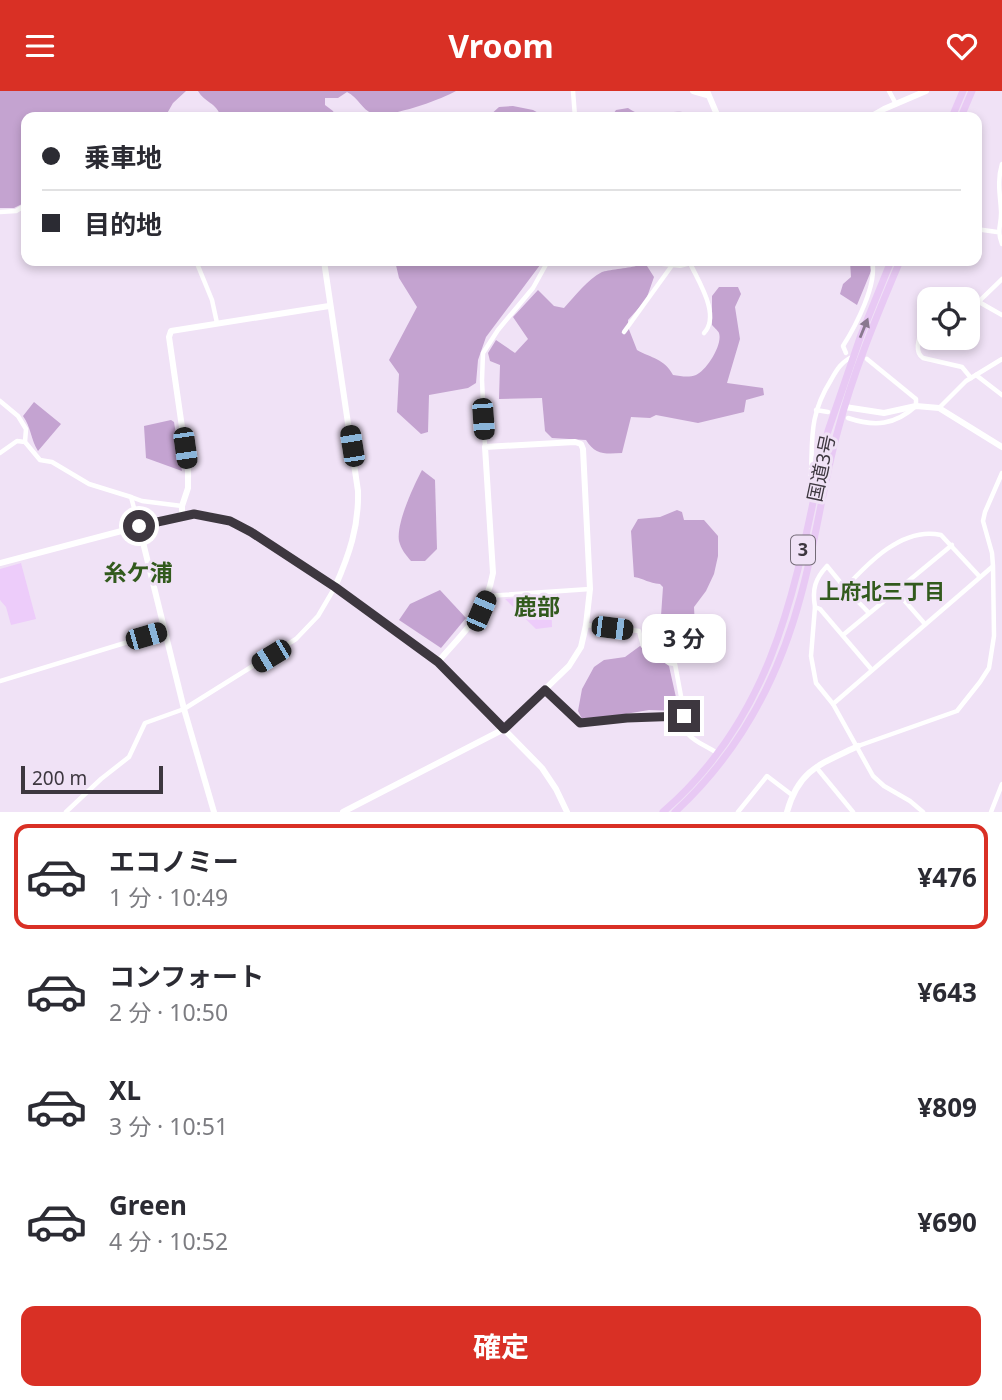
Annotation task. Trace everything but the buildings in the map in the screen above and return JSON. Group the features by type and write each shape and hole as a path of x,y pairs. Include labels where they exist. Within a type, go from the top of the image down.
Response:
{"highway":[{"path":"954,112 962,91"},
{"path":"963,112 972,91"},
{"name":"国道3号","path":"663,812 699,776 740,721 756,693 782,631 798,572 828,431 850,354 889,266"},
{"name":"国道3号","path":"675,812 731,749 747,726 775,672 801,597 845,407 898,266"}],"street":[{"path":"573,91 575,112"},
{"path":"694,91 707,93 716,112"},
{"path":"889,91 896,104"},
{"path":"880,112 926,91"},
{"path":"1002,164 998,176 1001,213 997,232 1002,244"},
{"path":"0,212 21,208"},
{"path":"982,230 997,232"},
{"path":"198,266 212,300 217,323"},
{"path":"66,812 129,757 145,723 184,709 296,639 318,615 335,587 355,536 358,510 355,466 325,266"},
{"path":"438,662 481,611 488,596 492,573 482,380 483,353 498,330 533,288 545,266"},
{"path":"625,332 672,266"},
{"path":"694,266 710,316 708,328 704,333"},
{"path":"816,489 810,488 813,418 820,397 850,354 843,346 856,323 872,279 872,266"},
{"path":"980,301 1002,279"},
{"path":"980,303 1002,315"},
{"path":"182,515 188,488 188,469 169,334 174,329 329,306"},
{"path":"918,350 919,355 962,367 1002,395"},
{"path":"867,359 916,399 916,406"},
{"path":"939,408 973,377 1002,359"},
{"path":"0,401 18,416 26,429 26,442 40,460 51,462 89,484 142,501 182,506"},
{"path":"845,407 884,413 916,406 939,408 1002,446"},
{"path":"848,418 865,424 889,423 916,406"},
{"path":"816,410 828,412"},
{"path":"0,453 17,441 26,442"},
{"path":"343,812 504,729 569,666 581,647 590,589 581,444 575,442 485,447"},
{"path":"787,812 792,795 815,767 858,746 957,711 980,683 989,668 993,651 992,553 983,521 1002,473"},
{"path":"131,497 184,709 214,812"},
{"path":"0,563 182,515 208,515 230,521 335,587 438,662 542,768 567,812"},
{"path":"845,588 883,551 914,536 935,533 952,545 980,577"},
{"path":"843,635 952,545"},
{"path":"869,613 827,566 818,576 813,591 815,607 811,656 814,676 878,782 916,804 923,812"},
{"path":"833,705 993,566"},
{"path":"488,596 590,589"},
{"path":"896,591 925,624"},
{"path":"815,607 872,670"},
{"path":"586,625 639,631 643,646 675,664 688,734 717,754"},
{"path":"0,681 165,631"},
{"path":"545,690 580,723 684,716"},
{"path":"815,767 853,812"},
{"path":"738,812 766,776 792,795"},
{"path":"991,812 1002,784"}],"shaded area":[{"path":"0,91 186,91 168,112 21,112 21,204 14,208 0,208"},
{"path":"198,91 456,91 396,112 370,112 347,92 338,98 325,98 325,105 334,112 218,112"},
{"path":"513,106 537,112 494,112 499,107"},
{"path":"628,108 636,112 615,112"},
{"path":"396,266 539,266 486,337 478,360 476,383 468,388 429,395 428,432 421,434 397,412 399,374 389,360 417,307 399,278"},
{"path":"647,266 654,277 646,300 628,320 637,350 662,362 673,375 684,377 700,373 713,357 720,338 712,325 712,296 719,287 738,287 741,294 735,307 740,339 727,383 763,388 764,395 746,400 744,412 698,423 656,415 650,418 631,417 622,453 601,453 593,449 586,440 552,438 545,431 542,398 499,399 500,365 490,361 488,353 496,340 515,353 528,339 513,317 538,290 554,306 564,308 586,284 602,272"},
{"path":"850,266 870,266 871,271 857,305 840,294 843,284 851,277"},
{"path":"34,402 61,424 38,451 23,416"},
{"path":"171,420 174,422 182,471 146,458 144,426"},
{"path":"422,470 435,480 437,549 425,561 411,561 399,541 400,524"},
{"path":"677,510 682,512 684,520 704,520 718,536 718,556 706,591 694,607 695,627 660,640 660,645 655,646 650,633 651,624 661,616 663,587 634,577 631,531 638,519 660,517"},
{"path":"21,563 36,619 11,625 6,607 0,600 0,569"},
{"path":"440,590 466,618 441,648 399,620 410,604"},
{"path":"551,595 552,627 536,629 505,599"},
{"path":"640,646 661,657 669,666 679,711 649,710 583,721 578,711 582,689 594,667 604,660 625,657"}],"district":[{"name":"糸ケ浦","path":"138,573"},
{"name":"上府北三丁目","path":"882,592"},
{"name":"鹿部","path":"537,607"}],"route":[{"path":"139,526 194,514 230,521 251,532 335,587 438,662 504,729 545,690 580,723 684,716"}]}
